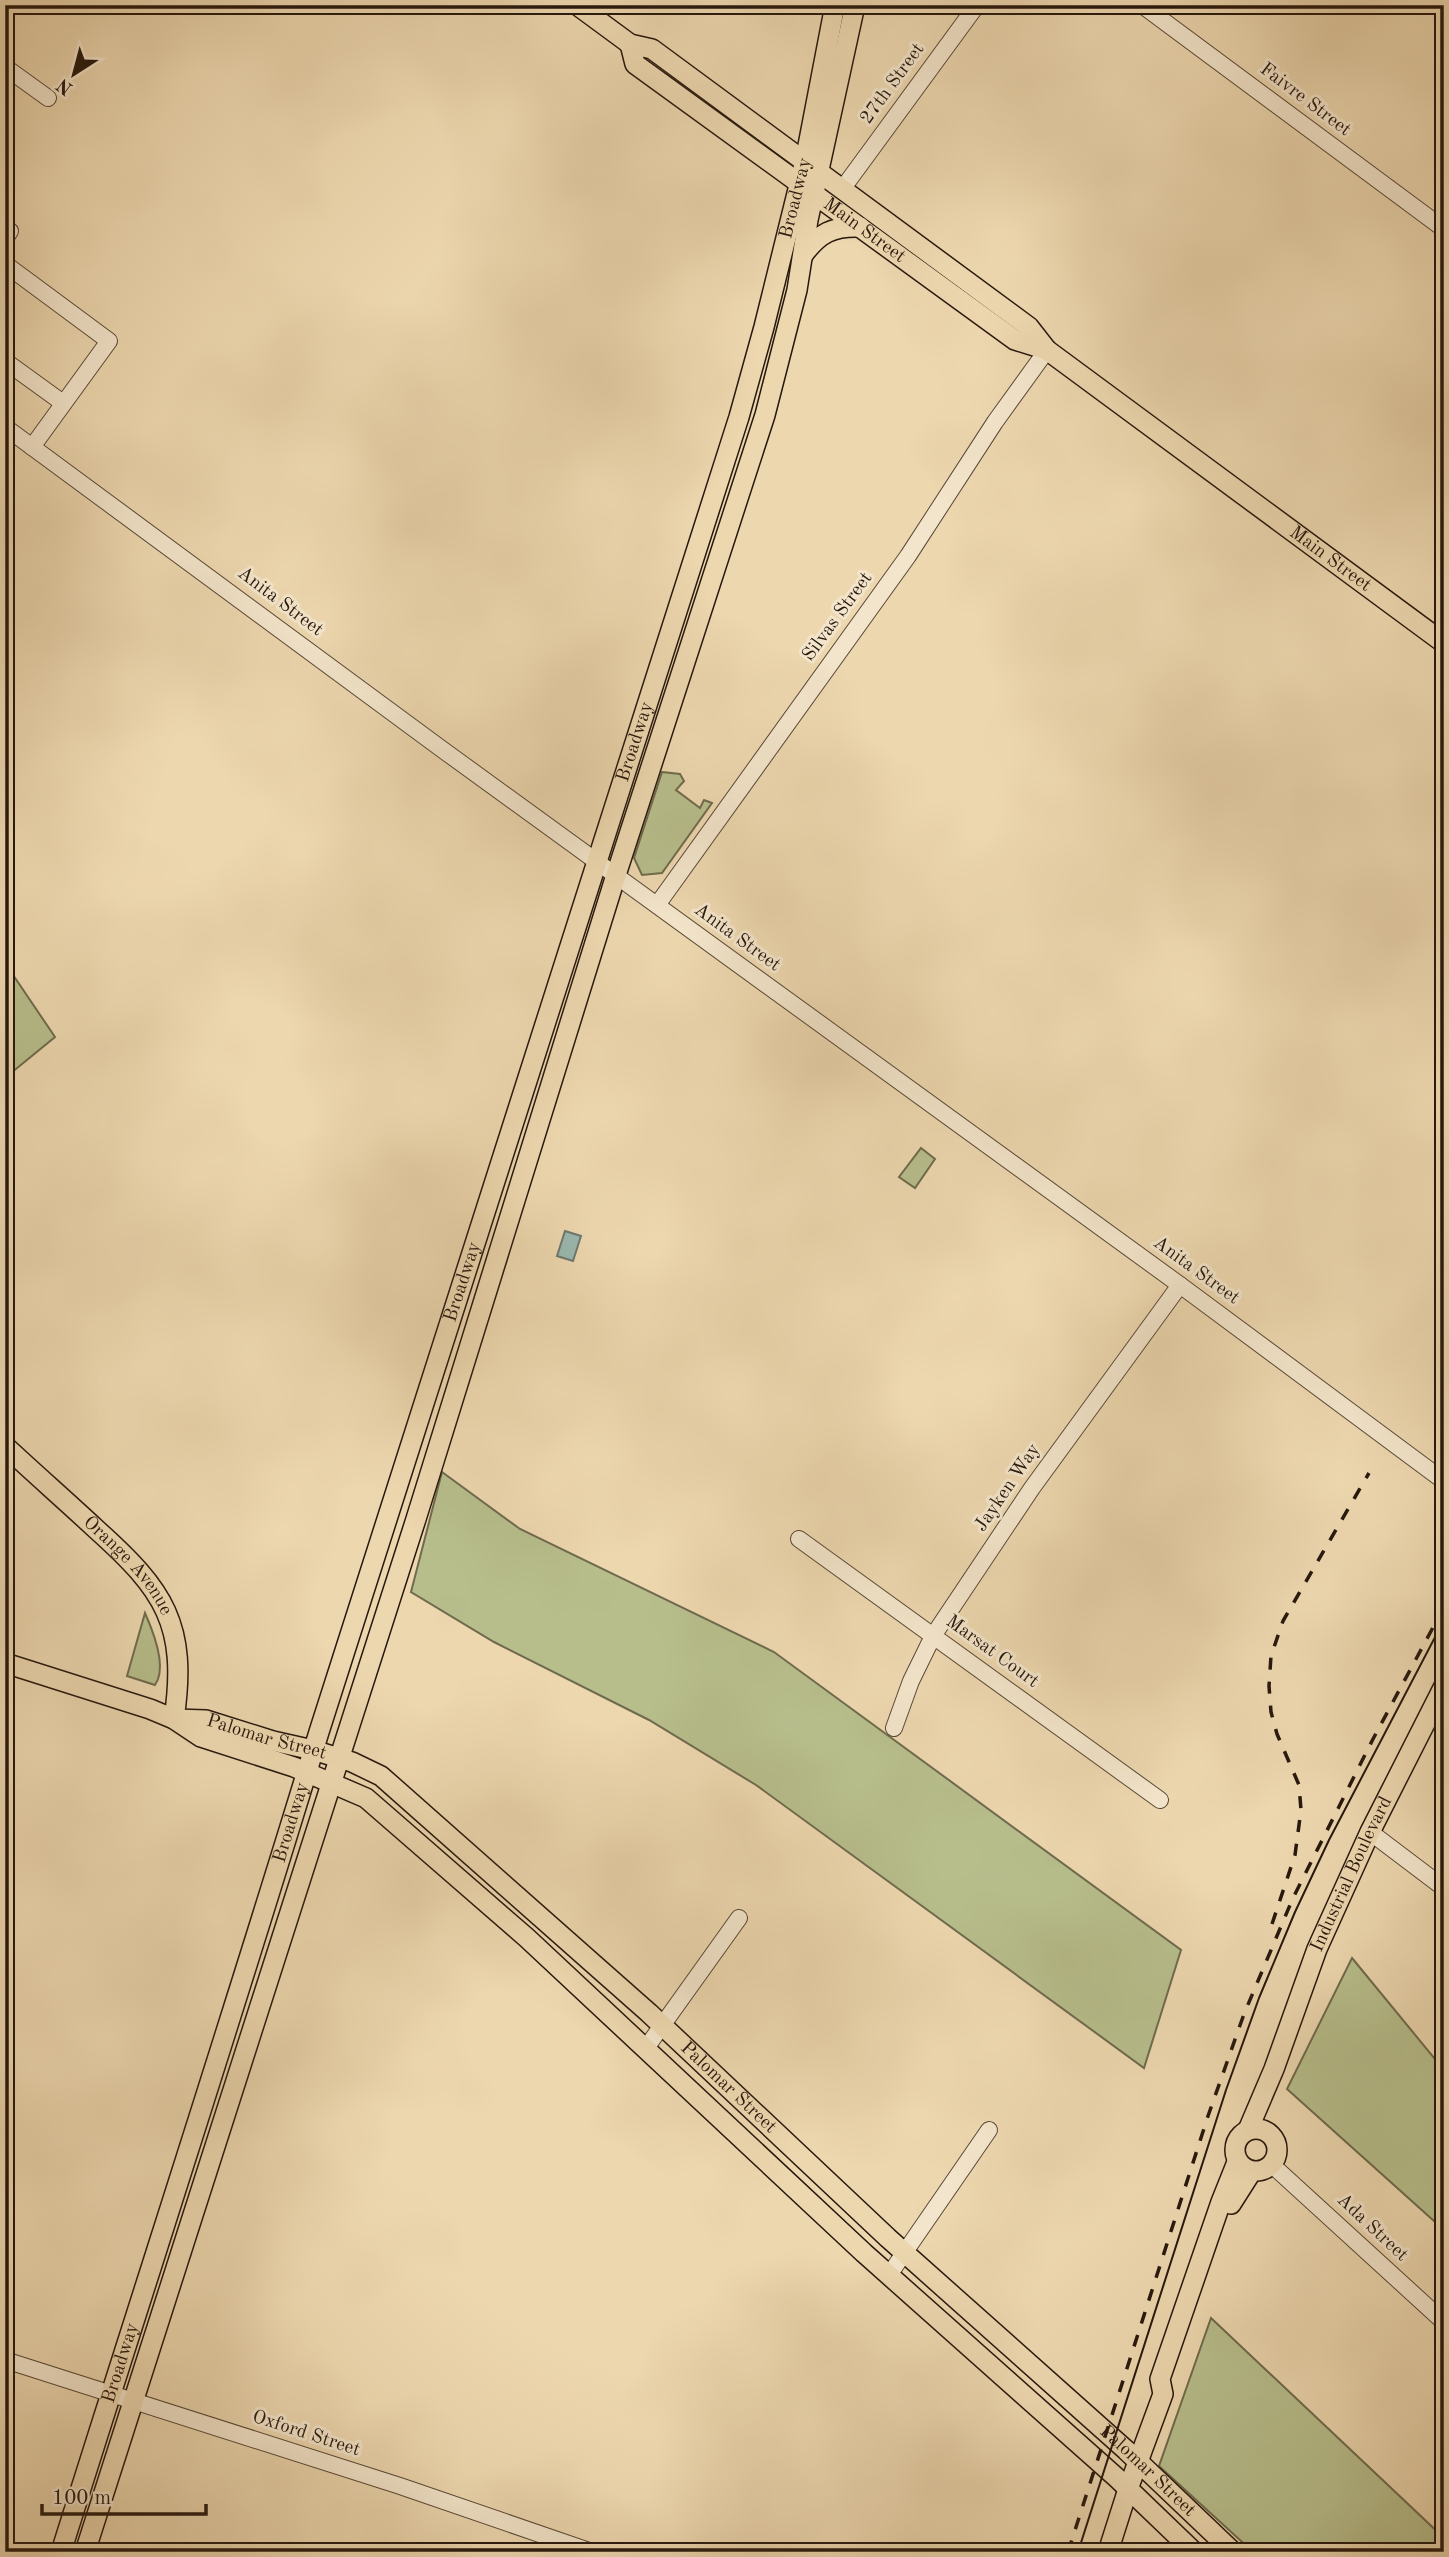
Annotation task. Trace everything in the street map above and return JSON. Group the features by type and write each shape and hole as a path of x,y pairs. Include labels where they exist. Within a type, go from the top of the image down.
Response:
{"main road":[{"name":"Main Street","path":"577,5 630,44 652,50 843,188 1029,327 1047,350 1444,643"},
{"name":"Broadway","path":"813,166 835,5"},
{"name":"Broadway","path":"61,2552 216,2068 306,1772 599,862 743,404 813,166 855,5"},
{"name":"Main Street","path":"630,44 635,64 1015,340 1047,350"},
{"name":"Broadway","path":"85,2552 434,1461 616,875 765,415 795,300 803,256 806,188"},
{"path":"803,256 814,240 828,231 860,227"},
{"path":"686,586 707,595"},
{"path":"488,1208 511,1215"},
{"path":"425,1402 431,1421 422,1451 434,1461"},
{"name":"Orange Avenue","path":"5,1446 132,1561 159,1595 176,1643 180,1679 174,1719"},
{"path":"406,1461 415,1466 408,1507 415,1520"},
{"name":"Palomar Street","path":"5,1663 174,1719 201,1737 306,1772 366,1798 527,1938 889,2275 1132,2493 1193,2552"},
{"name":"Industrial Boulevard","path":"1121,2552 1139,2463 1163,2394 1160,2379 1221,2202 1245,2167 1234,2150 1236,2143 1248,2130 1274,2069 1317,1949 1370,1832 1444,1686"},
{"name":"Palomar Street","path":"174,1719 206,1720 339,1758 381,1776 541,1917 904,2253 1139,2463 1233,2552"},
{"path":"216,2068 239,2073"},
{"name":"Industrial Boulevard","path":"1272,2165 1276,2146 1269,2134 1274,2069"},
{"path":"1248,2130 1263,2130 1269,2134"},
{"path":"1245,2167 1259,2172 1272,2165"},
{"name":"Industrial Boulevard","path":"1108,2552 1132,2493"}],"street":[{"name":"27th Street","path":"843,188 977,5"},
{"name":"Faivre Street","path":"1142,5 1444,229"},
{"path":"5,67 47,98"},
{"path":"5,264 109,341 32,447"},
{"name":"Silvas Street","path":"657,905 908,556 995,422 1047,350"},
{"path":"5,361 63,403"},
{"name":"Anita Street","path":"5,427 1180,1285 1444,1481"},
{"name":"Jayken Way","path":"894,1728 911,1681 933,1636 1032,1488 1180,1285"},
{"name":"Marsat Court","path":"799,1539 1160,1800"},
{"path":"1370,1832 1444,1888"},
{"path":"646,2048 739,1918"},
{"path":"889,2275 989,2130"},
{"name":"Ada Street","path":"1272,2165 1444,2322"},
{"name":"Oxford Street","path":"5,2360 433,2497 592,2552"}],"green space":[{"path":"662,772 680,774 684,781 676,790 700,808 704,800 712,803 662,873 642,875 634,858"},
{"path":"5,963 55,1037 5,1078"},
{"path":"921,1148 935,1159 915,1188 899,1177"},
{"path":"442,1472 520,1529 774,1652 1181,1950 1144,2068 756,1785 649,1720 494,1642 411,1592"},
{"path":"145,1613 160,1659 159,1677 155,1685 127,1676"},
{"path":"1352,1958 1444,2070 1444,2230 1287,2089"},
{"path":"1211,2318 1444,2538 1444,2552 1253,2552 1159,2466"}],"water":[{"path":"565,1231 581,1236 573,1261 557,1256"}],"tram line":[{"path":"1078,2552 1226,2090 1259,1998 1329,1840 1444,1620"}],"railway":[{"path":"1272,1924 1295,1855 1301,1810 1299,1785 1277,1734 1271,1712 1271,1656 1283,1621 1369,1473"},
{"path":"1068,2552 1208,2116 1244,2014 1293,1898 1373,1739 1444,1607"}]}
